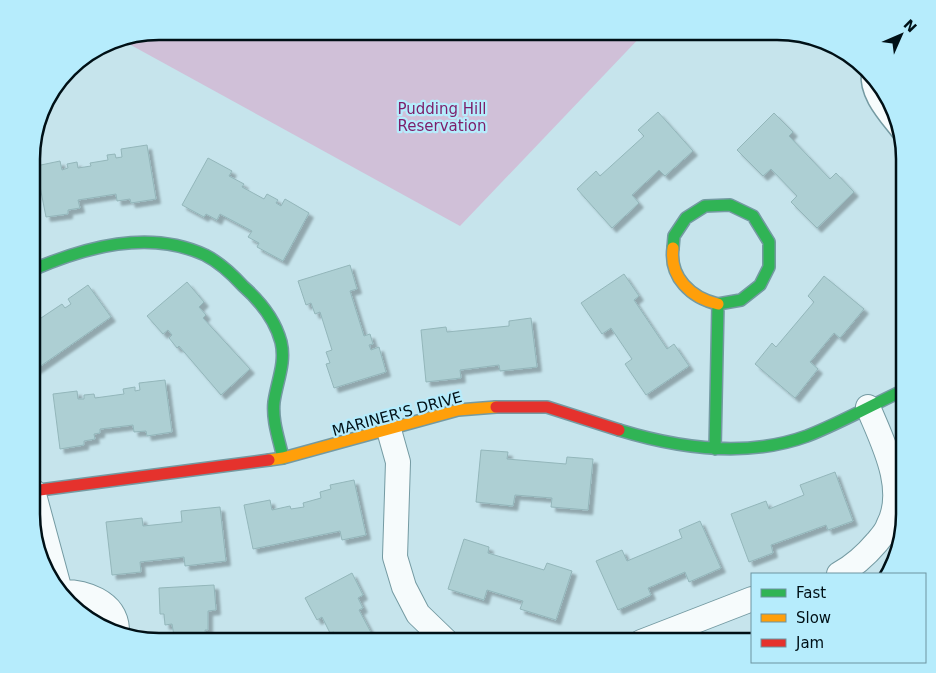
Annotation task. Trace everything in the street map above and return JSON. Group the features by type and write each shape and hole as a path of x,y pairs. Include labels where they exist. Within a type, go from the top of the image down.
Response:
{"street":[{"path":"730,205 753,216 769,242 769,266 760,285 741,300 718,304 704,301 682,285 671,261 674,236 686,218 705,206 730,205"},
{"path":"40,266 58,258 126,242 174,244 206,256 232,274 254,295 274,323 283,350 274,410 283,458"},
{"path":"715,449 718,304"},
{"name":"MARINER'S DRIVE","path":"40,490 283,458 458,410 506,406 547,407 654,441 715,449 769,445 806,436 896,394"},
{"path":"841,573 870,551 889,525 895,500 892,473 868,407"},
{"path":"389,430 398,462 395,557 404,587 418,614 438,633"},
{"path":"40,517 54,571"},
{"path":"68,591 75,591 92,596 106,606 115,625"},
{"path":"664,633 751,599"}],"lane":[{"path":"867,80 870,92 889,120"}],"green space":[{"name":"Pudding Hill Reservation","path":"159,40 637,40 460,226 129,44"}],"building":[{"path":"658,112 693,151 665,176 659,170 632,195 639,203 612,228 577,189 596,171 600,176 644,136 638,130"},
{"path":"774,113 793,132 789,136 830,179 836,173 854,192 817,228 791,202 797,196 771,169 763,176 737,150"},
{"path":"147,145 156,199 131,203 130,199 117,201 116,194 78,200 80,208 68,210 68,214 46,217 40,186 40,165 60,161 62,170 68,168 67,164 77,162 78,168 91,166 90,163 108,160 107,155 115,154 116,158 122,157 121,149"},
{"path":"208,158 232,171 229,176 244,184 242,187 264,199 267,194 278,200 276,203 281,206 285,199 309,213 283,261 257,247 259,243 248,237 252,231 220,214 217,220 206,214 204,217 182,205"},
{"path":"350,265 357,289 350,291 364,336 370,334 373,344 369,345 371,350 379,347 386,372 334,388 326,364 330,363 326,352 332,350 320,312 315,314 311,303 306,305 298,281"},
{"path":"624,274 639,296 634,300 667,349 674,344 689,366 646,395 625,364 632,359 611,328 602,334 581,303"},
{"path":"824,276 864,309 840,338 834,333 810,362 818,369 795,398 755,364 772,343 776,347 814,302 808,296"},
{"path":"187,282 204,302 199,307 206,315 203,318 250,369 221,395 179,346 177,348 169,338 172,335 168,330 163,334 147,316"},
{"path":"88,285 111,317 40,366 40,319 62,304 65,308 71,304 68,299"},
{"path":"531,318 537,367 500,371 499,365 460,370 461,378 426,382 421,330 446,327 447,332 509,326 509,321"},
{"path":"165,380 172,432 147,436 146,431 134,432 133,425 100,429 100,433 94,434 95,439 84,441 84,445 60,449 53,394 77,391 78,399 84,399 84,395 94,394 95,398 124,394 123,389 135,387 135,391 140,390 139,383"},
{"path":"481,450 508,452 507,459 566,464 567,457 593,459 588,510 551,507 552,498 515,495 513,506 476,502"},
{"path":"835,472 853,521 828,530 826,525 771,545 773,553 749,562 731,514 766,501 769,509 804,495 800,485"},
{"path":"354,480 366,535 342,540 340,531 253,549 244,505 270,500 272,510 290,506 291,509 304,507 303,503 321,498 320,492 331,489 330,485"},
{"path":"220,507 226,561 185,566 184,557 140,562 141,572 112,575 106,522 142,518 143,526 182,522 181,511"},
{"path":"700,521 721,568 689,582 685,572 648,588 651,595 618,610 596,561 622,550 627,561 682,538 679,530"},
{"path":"464,539 489,547 488,553 544,570 547,563 572,571 556,620 520,609 523,601 487,590 484,600 448,589"},
{"path":"352,573 363,595 358,598 363,608 359,610 371,633 330,633 322,617 317,620 305,598"},
{"path":"214,585 216,610 208,611 208,630 205,630 205,633 174,633 172,624 165,625 164,614 160,614 159,588"}],"traffic: fast":[{"path":"673,248 674,236 686,218 705,206 730,205 753,216 769,242 769,267 760,285 741,300 718,304 715,449"},
{"path":"40,267 95,248 140,242 184,247 205,255 220,265 261,304 271,318 281,342 282,357 274,409 275,423 283,458"},
{"path":"619,430 689,446 737,449 761,447 807,436 896,394"}],"traffic: slow":[{"path":"673,248 675,268 678,277 684,285 699,297 718,304"},
{"path":"269,460 283,458 458,410 496,407"}],"traffic: jam":[{"path":"496,407 547,407 619,430"},
{"path":"40,490 269,460"}]}
